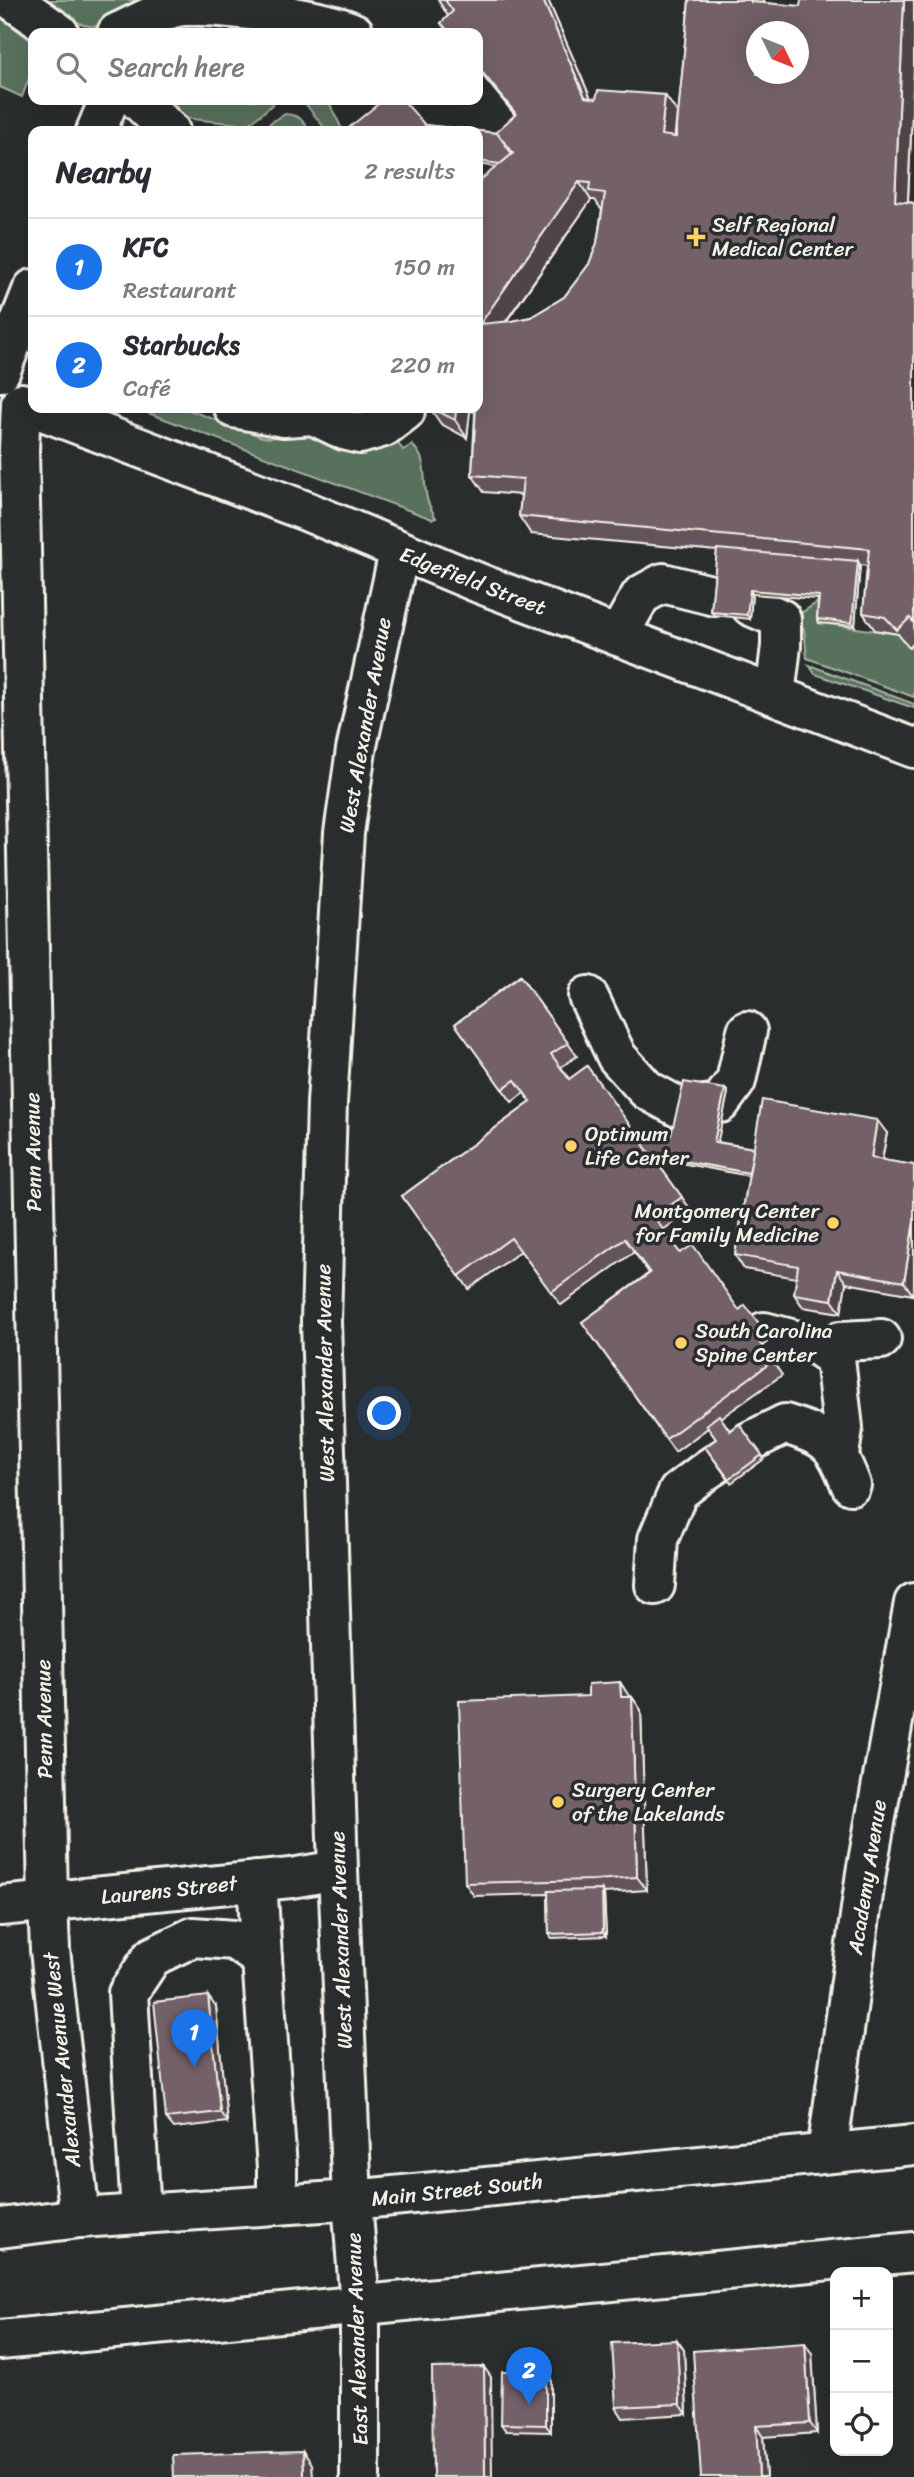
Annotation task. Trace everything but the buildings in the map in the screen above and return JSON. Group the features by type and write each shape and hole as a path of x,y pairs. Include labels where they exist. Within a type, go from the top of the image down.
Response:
{"street":[{"path":"12,0 52,28"},
{"path":"129,28 177,7 202,15"},
{"path":"161,28 202,15 274,7 344,28"},
{"path":"98,126 106,105"},
{"path":"0,372 28,307"},
{"name":"Penn Avenue","path":"22,403 19,450 48,1902"},
{"name":"Edgefield Street","path":"48,413 306,511 399,552 618,636 911,743"},
{"path":"295,413 338,419 360,434 384,427 402,413"},
{"name":"West Alexander Avenue","path":"352,2200 338,1870 321,1322 327,1103 344,833 356,750 399,552"},
{"path":"618,636 641,595 663,583 733,601 781,619 781,646 775,695"},
{"path":"588,996 617,1057 647,1090 680,1108 720,1103 736,1082 747,1031"},
{"path":"655,1585 658,1539 678,1492 758,1437 785,1424 818,1435 845,1470 835,1358 818,1346 764,1332"},
{"path":"829,1353 841,1341 881,1339"},
{"name":"Academy Avenue","path":"827,2153 866,1873 914,1603"},
{"name":"Laurens Street","path":"0,1906 257,1881 338,1870"},
{"path":"257,1881 277,2168 277,2205"},
{"name":"Alexander Avenue West","path":"48,1902 50,1950 80,2218"},
{"path":"141,2214 128,1993 152,1957 193,1937 234,1940 262,1959"},
{"name":"Main Street South","path":"0,2228 80,2218 352,2200 914,2145"},
{"name":"East Alexander Avenue","path":"352,2200 360,2306 360,2477"},
{"path":"0,2340 914,2252"}],"green space":[{"path":"46,0 162,0 116,22 89,26 77,22"},
{"path":"0,17 28,38 28,81 22,97 0,87"},
{"path":"175,105 272,105 248,125 183,118"},
{"path":"306,105 330,105 341,126 323,126"},
{"path":"285,114 300,118 306,126 269,126"},
{"path":"148,413 197,413 262,437 310,435 355,453 377,450 397,442 403,450 412,445 423,463 428,501 436,518 432,519"},
{"path":"821,600 820,623 898,634 909,647 914,643 914,697 807,658 804,629 795,617"},
{"path":"809,665 914,704 914,708 815,674"}],"place":[{"name":"Self Regional Medical Center","path":"696,237"},
{"name":"Optimum Life Center","path":"571,1146"},
{"name":"Montgomery Center for Family Medicine","path":"833,1223"},
{"name":"South Carolina Spine Center","path":"681,1343"},
{"name":"Surgery Center of the Lakelands","path":"558,1802"},
{"name":"KFC","path":"194,2067"},
{"name":"Starbucks","path":"529,2405"}]}
